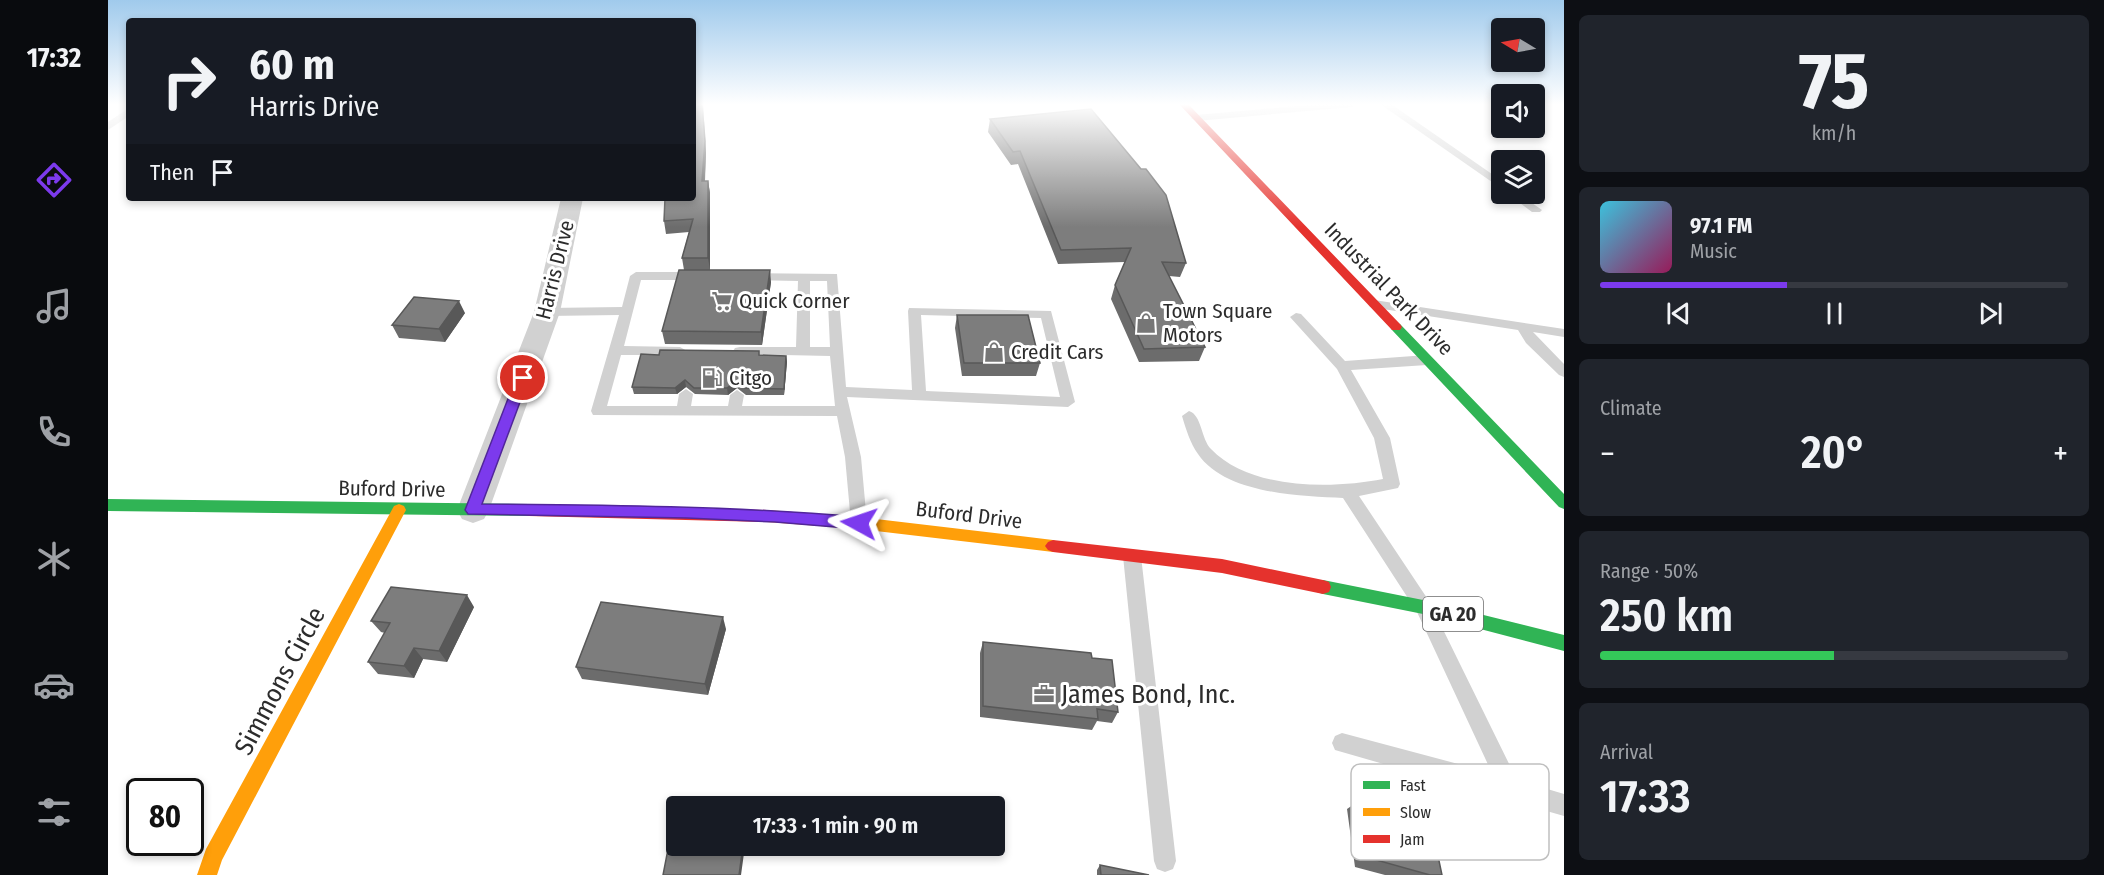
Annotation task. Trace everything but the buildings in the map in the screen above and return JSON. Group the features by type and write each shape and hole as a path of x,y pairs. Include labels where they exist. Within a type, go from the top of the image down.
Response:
{"main road":[{"name":"Industrial Park Drive","path":"1222,145 1564,503"},
{"name":"Buford Drive","path":"108,505 687,512 859,523 1222,567 1424,607 1564,643"},
{"name":"Simmons Circle","path":"207,875 213,856 399,510"}],"street":[{"name":"Harris Drive","path":"473,510 547,312 572,201"}],"lane":[{"path":"1443,145 1491,178"},
{"path":"1527,204 1536,210"},
{"path":"708,276 636,276 598,411 843,411"},
{"path":"732,277 833,277 839,392 853,457 859,523"},
{"path":"803,352 804,277"},
{"path":"1374,304 1564,333"},
{"path":"547,312 627,311"},
{"path":"839,392 919,396 1068,402 1046,314 914,311 919,396"},
{"path":"1188,416 1205,453 1229,471 1260,483 1296,489 1348,492 1392,484 1382,438 1342,366 1296,317"},
{"path":"1523,327 1531,340 1564,372"},
{"path":"616,350 694,351 692,362"},
{"path":"737,355 836,352"},
{"path":"1342,366 1428,360"},
{"path":"683,411 686,394"},
{"path":"735,411 737,395"},
{"path":"1348,492 1424,607 1499,764"},
{"path":"1132,556 1165,861"},
{"path":"1342,743 1420,764"},
{"path":"1549,800 1564,805"}],"traffic: fast":[{"path":"1396,327 1564,503"},
{"path":"108,505 529,510"},
{"path":"1323,587 1423,607 1564,643"}],"traffic: slow":[{"path":"207,875 213,856 399,510"},
{"path":"767,516 859,523 1053,546"}],"traffic: jam":[{"path":"1222,145 1396,327"},
{"path":"529,510 767,516"},
{"path":"1053,546 1222,566 1323,587"}],"place":[{"name":"Quick Corner","path":"722,301"},
{"name":"Town Square Motors","path":"1146,323"},
{"name":"Credit Cars","path":"994,352"},
{"name":"Citgo","path":"712,378"},
{"name":"James Bond, Inc.","path":"1044,694"}],"route":[{"path":"523,378 473,510 687,512 859,523"}]}
